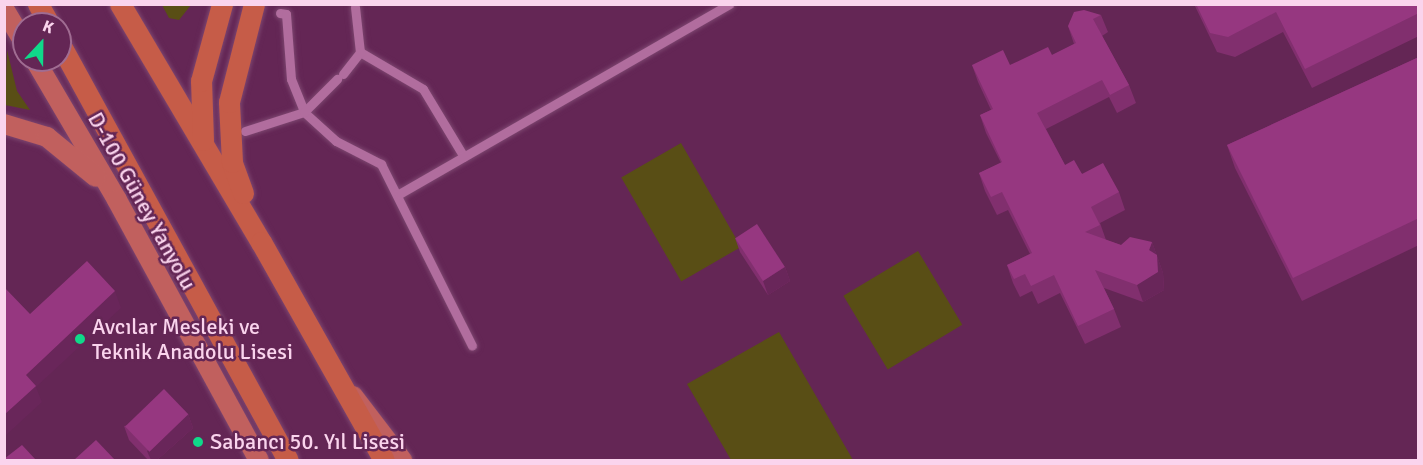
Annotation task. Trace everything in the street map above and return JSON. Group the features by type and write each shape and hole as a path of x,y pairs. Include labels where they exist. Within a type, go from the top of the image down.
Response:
{"highway":[{"path":"120,4 261,242 384,460"},
{"path":"204,147 201,81 222,4"},
{"path":"254,4 233,81 229,134 232,162 261,242"},
{"path":"72,66 288,460"}],"main road":[{"path":"4,9 12,22"},
{"name":"D-100 Güney Yanyolu","path":"42,72 117,200 259,460"},
{"path":"4,124 29,129 61,146 117,200"},
{"path":"339,379 371,415 402,460"}],"street":[{"path":"399,194 729,4"},
{"path":"245,131 304,112 340,77 360,52 355,7"},
{"path":"280,13 286,14 291,79 304,112 336,141 381,164 399,194 472,346"},
{"path":"360,52 423,89 464,157"}],"shaded area":[{"path":"162,5 191,5 179,20 169,18"},
{"path":"7,50 17,91 30,110 5,105"},
{"path":"681,143 741,247 681,281 621,178"},
{"path":"918,251 962,325 888,370 843,296"},
{"path":"779,332 853,460 731,460 687,384"}],"building":[{"path":"1196,4 1419,4 1419,13 1305,69 1276,12 1228,37 1210,33"},
{"path":"1084,10 1101,15 1093,19 1129,85 1110,95 1102,80 1037,113 1065,165 1074,160 1082,174 1103,163 1119,192 1091,207 1100,225 1085,232 1121,245 1130,237 1152,242 1149,250 1157,255 1158,272 1137,285 1095,270 1114,309 1078,326 1054,275 1031,286 1025,274 1014,279 1007,265 1032,253 1002,192 991,197 979,173 1002,162 980,115 993,109 972,65 1003,50 1010,65 1048,47 1052,55 1076,43 1068,26 1074,12"},
{"path":"1419,57 1419,218 1293,278 1227,145"},
{"path":"757,224 785,267 763,281 735,238"},
{"path":"87,261 115,291 26,375 36,386 4,415 4,287 30,314"},
{"path":"164,389 188,414 149,452 125,427"},
{"path":"96,440 115,460 74,460"},
{"path":"22,445 36,460 4,460 4,459"}],"place":[{"name":"Avcılar Mesleki ve Teknik Anadolu Lisesi","path":"80,339"},
{"name":"Sabancı 50. Yıl Lisesi","path":"198,442"}]}
